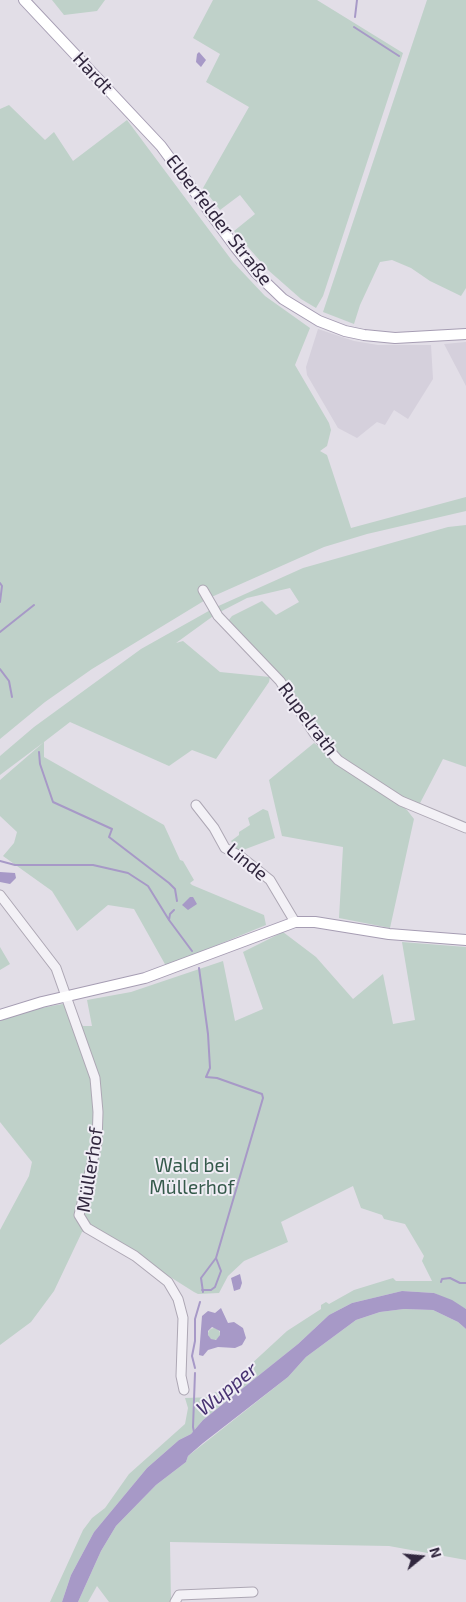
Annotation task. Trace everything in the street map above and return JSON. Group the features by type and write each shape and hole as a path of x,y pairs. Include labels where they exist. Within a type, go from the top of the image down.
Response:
{"main road":[{"name":"Hardt","path":"24,0 161,146"},
{"name":"Elberfelder Straße","path":"161,146 236,248 256,272 283,299 309,316 345,331 387,338 466,334"},
{"path":"0,1015 68,996 145,978 294,922 315,922 381,933 466,940"}],"street":[{"name":"Rupelrath","path":"203,590 218,616 280,681 314,733 338,760 401,801 466,828"},
{"name":"Linde","path":"196,804 214,828 225,848 240,856 270,880 294,922"},
{"name":"Müllerhof","path":"0,895 56,968 68,996 95,1078 98,1143 79,1216 87,1228 135,1256 168,1282 178,1300 182,1318 182,1376 184,1390"},
{"path":"175,1602 179,1595 253,1592"}],"shaded area":[{"path":"199,52 206,60 201,67 196,62"},
{"path":"318,329 354,341 378,345 431,345 433,379 408,419 394,410 385,425 377,422 357,438 338,428 307,375 306,367"},
{"path":"466,342 466,386 444,344"},
{"path":"0,872 15,873 16,878 10,884 0,882"},
{"path":"190,897 193,897 197,904 188,910 182,905"},
{"path":"240,1274 242,1283 240,1289 234,1291 231,1278"},
{"path":"402,1291 434,1293 452,1300 466,1309 466,1329 458,1322 433,1310 404,1309 380,1312 356,1320 306,1357 288,1377 203,1443 188,1456 186,1462 156,1485 116,1526 101,1551 78,1602 62,1602 71,1575 94,1532 147,1468 179,1440 191,1434 203,1420 298,1344 329,1315 352,1303"},
{"path":"221,1308 228,1323 234,1322 243,1328 246,1338 242,1345 235,1348 218,1347 208,1350 203,1356 199,1355 202,1316 208,1311 215,1313","holes":["212,1327 220,1331 220,1335 216,1340 211,1339 208,1335 208,1331"]}],"green space":[{"path":"52,0 105,0 97,11 64,15"},
{"path":"213,0 317,0 403,53 323,296 316,308 301,299 268,270 234,231 255,214 240,195 220,210 203,188 249,107 206,82 220,54 193,38"},
{"path":"427,0 466,0 466,288 461,296 430,281 411,268 392,260 380,262 360,305 354,324 323,312"},
{"path":"9,105 45,140 54,132 73,161 127,120 233,262 265,296 310,328 295,365 329,423 331,430 327,446 320,451 327,455 351,528 466,497 466,511 367,534 324,547 207,599 92,669 45,702 0,739 0,109"},
{"path":"466,525 466,767 443,759 418,807 341,758 316,731 284,679 228,621 232,616 262,601 276,615 299,602 290,588 247,598 216,614 176,643 183,641 220,672 270,677 269,682 216,759 192,750 169,766 70,722 0,775 0,756 34,727 141,649 214,608 303,568 448,527"},
{"path":"44,742 44,757 164,825 180,860 183,861 194,880 190,883 192,885 264,915 266,925 166,966 134,909 108,905 77,931 52,891 3,856 14,843 17,832 0,816 0,780"},
{"path":"314,743 407,810 414,819 390,928 339,918 343,847 282,836 269,780"},
{"path":"263,809 268,811 275,838 243,850 236,849 231,841 239,835 239,832 250,825 248,818"},
{"name":"Wald bei Müllerhof","path":"283,932 316,957 353,999 383,974 393,1024 415,1020 402,942 466,947 466,1309 434,1293 402,1291 352,1303 329,1315 298,1344 203,1420 191,1434 179,1440 147,1468 94,1532 71,1575 62,1602 50,1602 83,1530 92,1518 105,1508 129,1474 185,1424 188,1408 185,1398 214,1397 214,1393 224,1389 287,1331 321,1309 321,1305 326,1302 329,1304 354,1290 393,1278 396,1281 432,1281 422,1261 424,1256 405,1224 384,1219 382,1215 361,1208 353,1186 281,1222 288,1242 244,1261 228,1276 219,1293 198,1294 194,1292 91,1227 82,1232 54,1291 31,1322 0,1345 0,1230 29,1176 32,1162 0,1122 0,1021 19,1012 68,1003 83,1026 92,1026 87,1000 131,992 223,961 235,1021 263,1009 243,952"},
{"path":"0,947 10,964 0,970"},
{"path":"404,1309 433,1310 458,1322 466,1329 466,1560 389,1546 170,1542 171,1602 109,1602 97,1586 88,1602 78,1602 101,1551 116,1526 156,1485 186,1462 188,1456 288,1377 306,1357 356,1320 380,1312"},
{"path":"212,1328 216,1328 220,1334 216,1340 212,1340 208,1336 208,1332"}],"waterway":[{"path":"355,17 357,0"},
{"path":"354,27 399,56"},
{"path":"0,583 2,586 0,602"},
{"path":"0,632 34,605"},
{"path":"0,669 9,681 12,697"},
{"path":"39,752 40,764 53,802 112,829 109,837 169,883 175,889 177,901"},
{"path":"0,861 15,865 93,865 128,873 148,886 169,920"},
{"path":"174,910 170,914 169,920 192,951"},
{"path":"199,968 208,1034 210,1068 206,1077 217,1078 262,1094 263,1098 216,1258 221,1271 215,1287 211,1290 202,1290"},
{"path":"203,1292 201,1278 216,1258"},
{"path":"441,1282 442,1279 450,1278 460,1283 466,1283"},
{"path":"195,1368 192,1356 195,1341 195,1319 200,1302"},
{"name":"Wupper","path":"194,1432 195,1373"}]}
